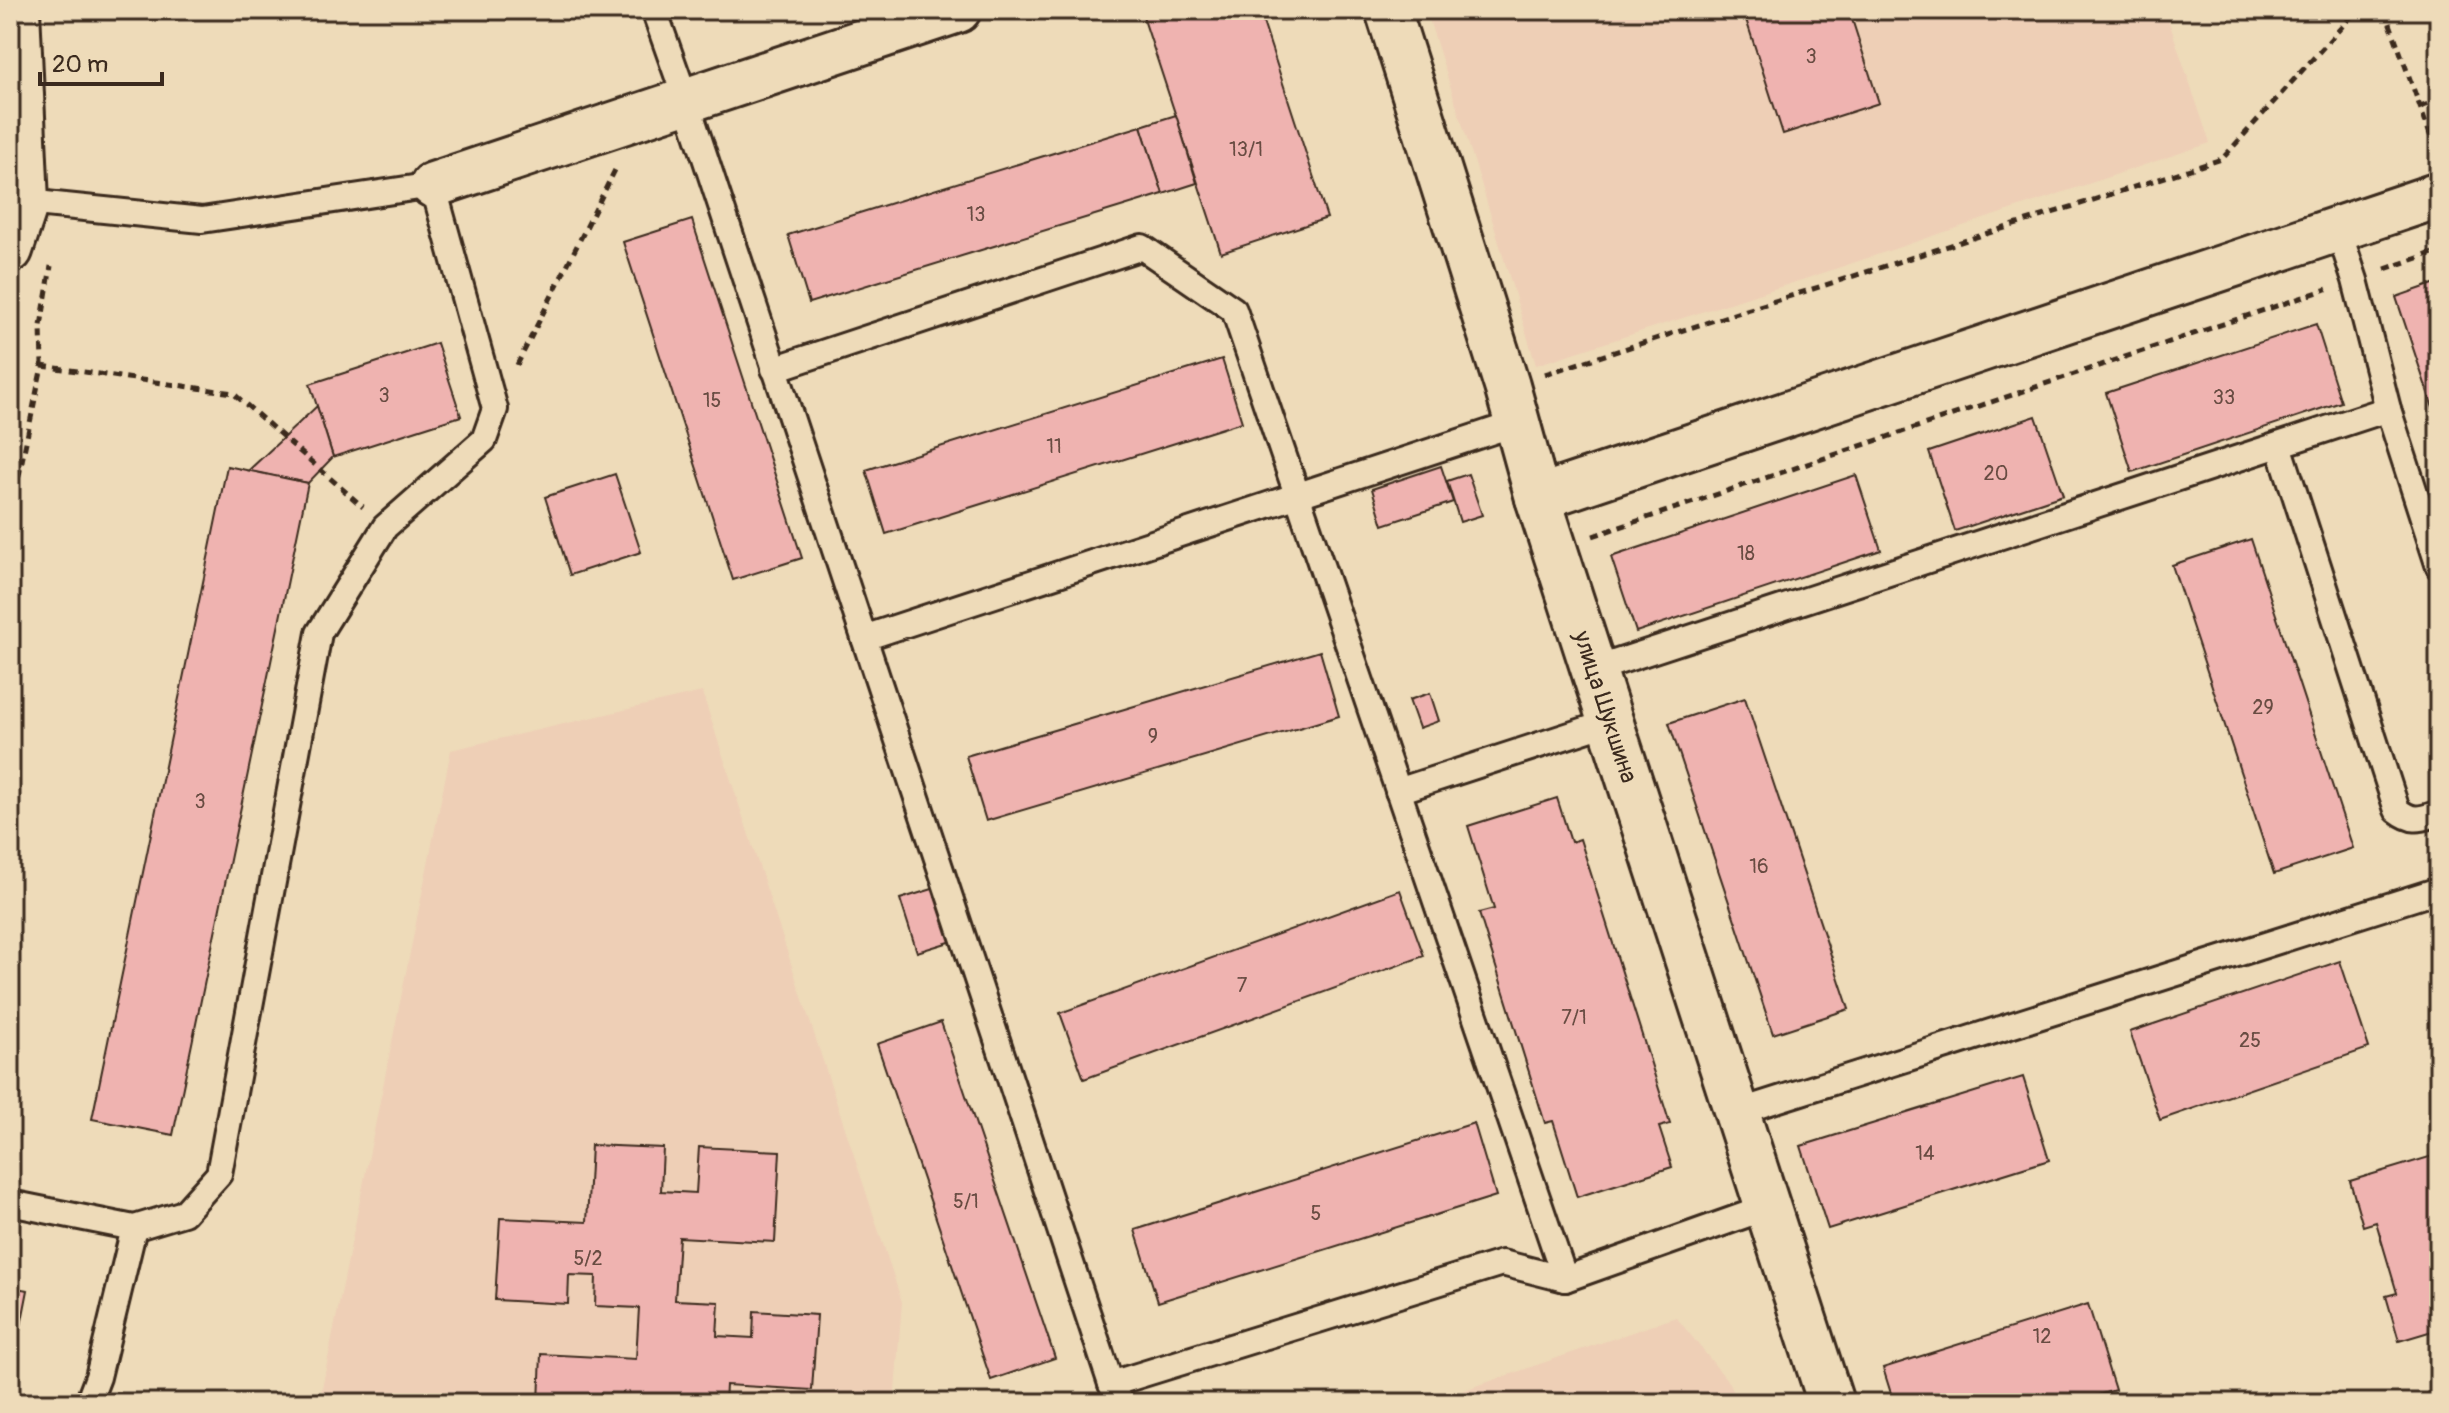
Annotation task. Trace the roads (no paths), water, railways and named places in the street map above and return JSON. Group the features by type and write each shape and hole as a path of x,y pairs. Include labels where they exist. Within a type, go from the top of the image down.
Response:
{"street":[{"path":"10,250 44,204 17,10"},
{"path":"433,185 686,100 911,17 958,10"},
{"name":"улица Шукшина","path":"1388,10 1554,549 1831,1403"},
{"path":"1538,498 2439,195"}],"lane":[{"path":"654,10 1115,1394 1502,1263 1565,1279 1768,1207"},
{"path":"10,1203 134,1228 184,1213 219,1174 319,633 385,527 484,440 495,409 433,185 202,220 44,204"},
{"path":"2338,229 2355,280 2388,409 2439,567"},
{"path":"774,369 1142,247 1234,310 1565,1279"},
{"path":"864,638 1297,496 1512,405"},
{"path":"1593,670 2388,409"},
{"path":"2279,445 2397,810 2408,819 2439,813"},
{"path":"1398,791 1610,722"},
{"path":"1738,1112 2439,890"},
{"path":"88,1403 98,1377 134,1228"}]}
